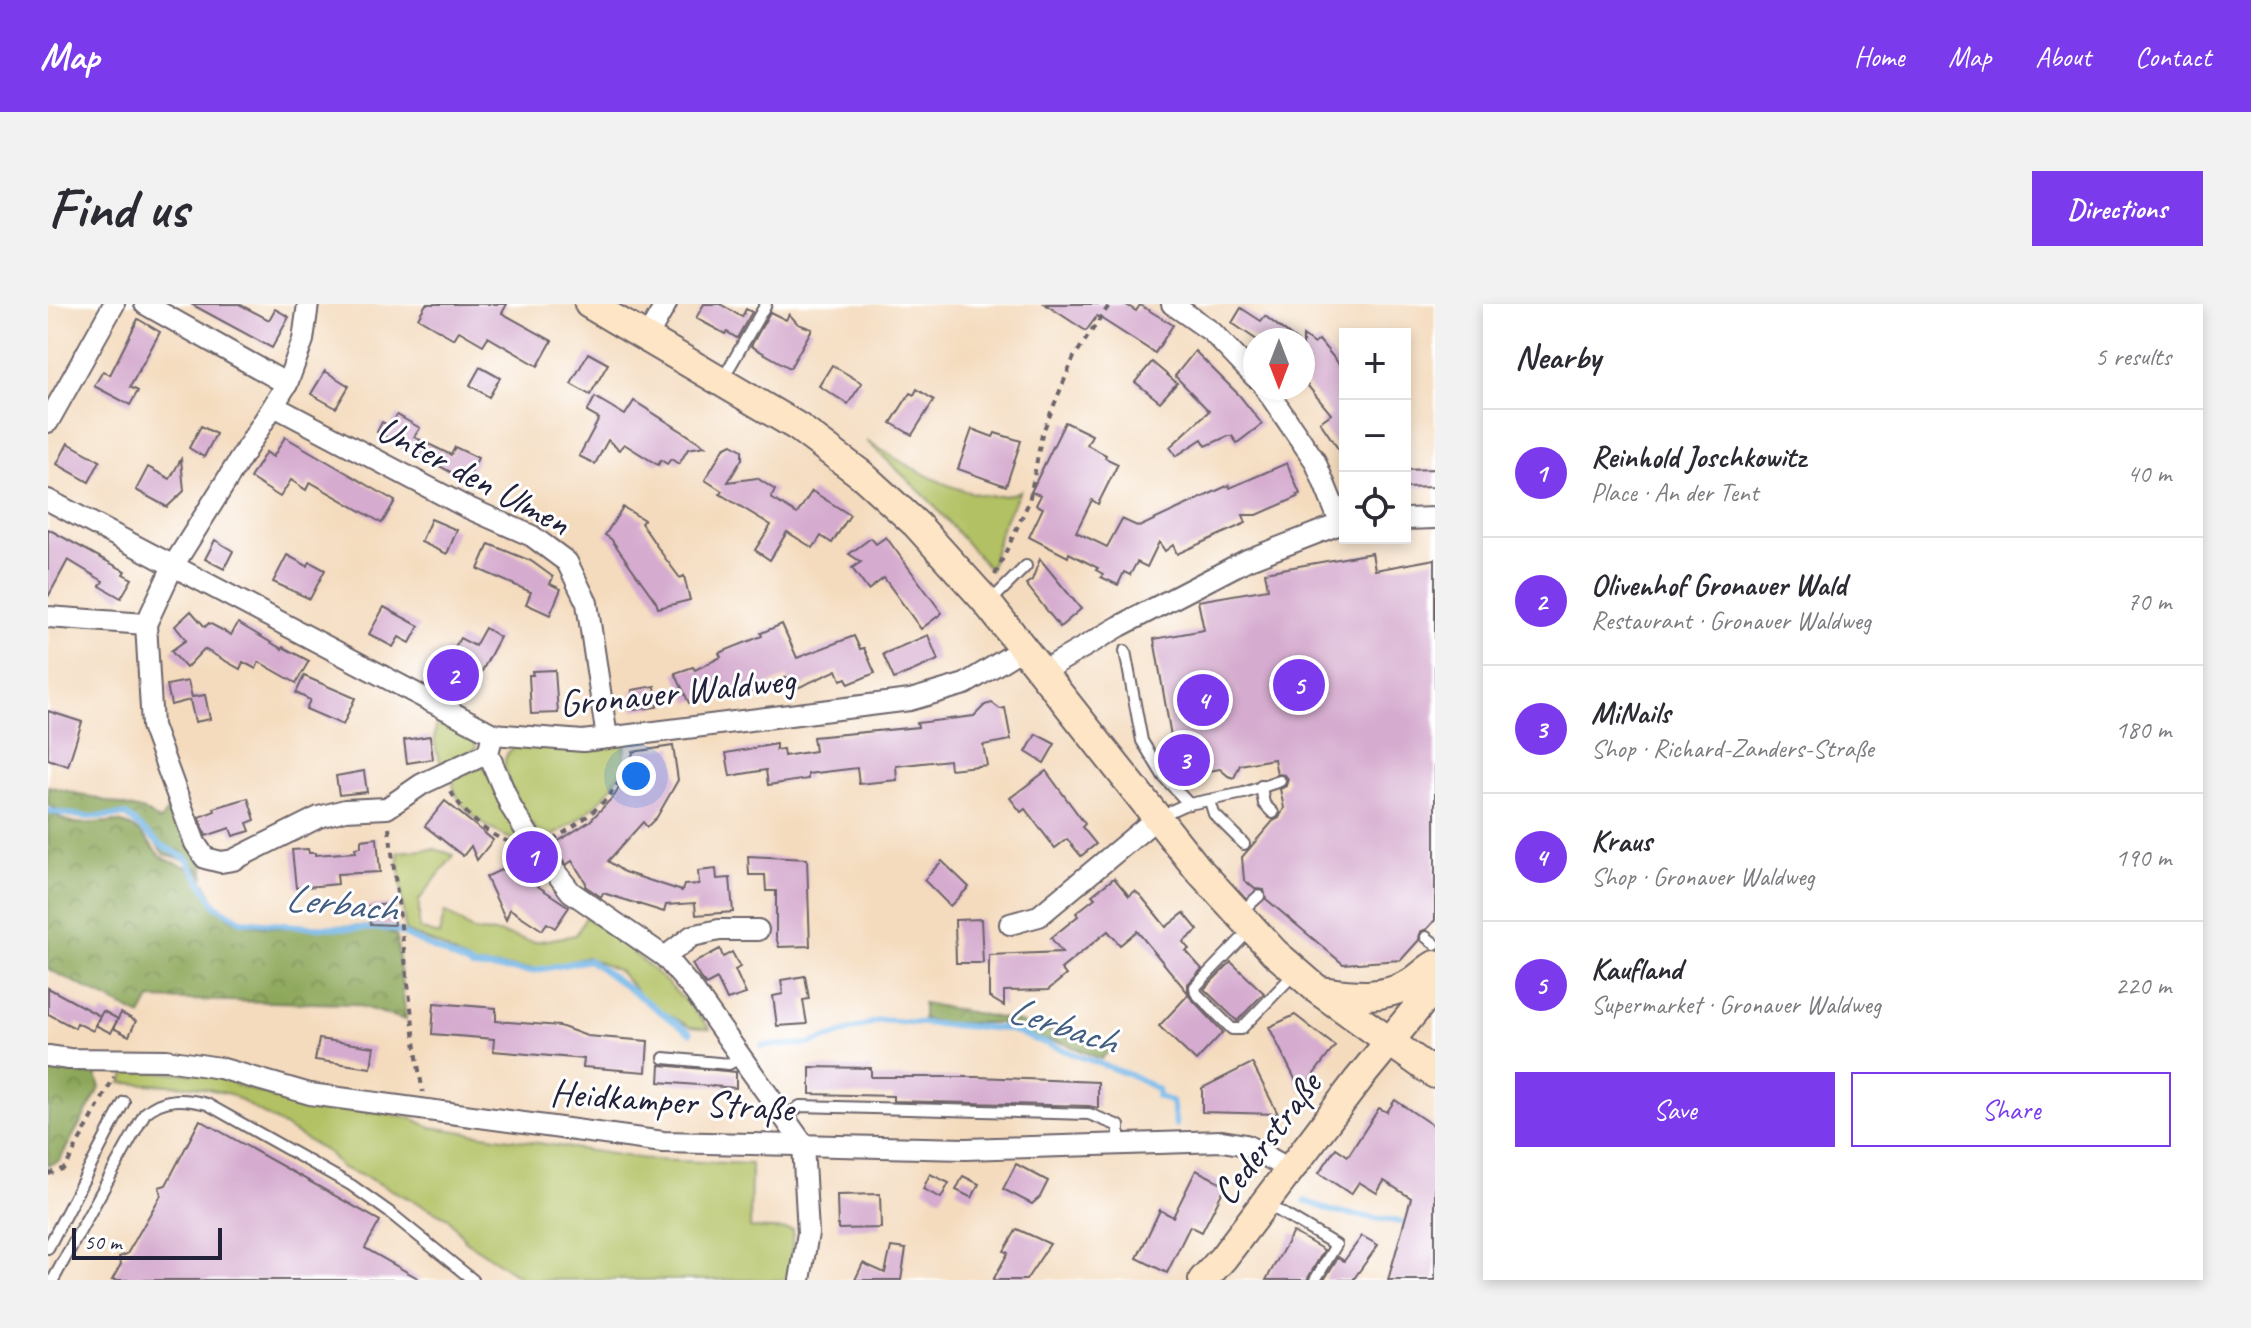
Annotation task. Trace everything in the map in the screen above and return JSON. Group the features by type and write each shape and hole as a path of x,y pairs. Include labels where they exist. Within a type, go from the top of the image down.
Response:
{"street":[{"path":"48,422 114,304"},
{"path":"145,304 287,384"},
{"path":"308,304 303,340 287,384 173,566 146,624 152,726 195,843 205,858 221,862 233,860 319,817 345,810 387,808 490,744 511,807 536,847 571,892 665,957 694,991 803,1144 808,1233 800,1280"},
{"path":"589,304 798,427 862,475 917,525 986,602 1197,868 1250,913 1296,971 1319,991 1435,1074"},
{"path":"646,339 666,304"},
{"path":"1172,304 1212,332 1243,364"},
{"path":"1273,400 1315,461 1339,515"},
{"name":"Unter den Ulmen","path":"274,406 464,506 532,536 567,562 587,603 607,738"},
{"name":"Gronauer Waldweg","path":"48,500 173,566 490,744 583,741 910,700 965,684 1022,649"},
{"path":"1411,519 1435,518"},
{"path":"1041,672 1120,626 1247,560 1339,523"},
{"path":"48,617 146,624"},
{"path":"1010,924 1039,916 1158,817"},
{"path":"665,957 692,936 719,930 758,930"},
{"path":"1319,991 1380,995 1410,983 1435,965"},
{"name":"Cederstraße","path":"1203,1280 1435,986"},
{"name":"Heidkamper Straße","path":"48,1056 166,1060 220,1068 310,1094 663,1142 966,1149 1222,1141 1246,1145 1291,1170"}],"lane":[{"path":"721,383 766,304"},
{"path":"986,602 1026,566"},
{"path":"1125,651 1142,741 1164,777 1189,804"},
{"path":"1158,817 1189,804 1244,793 1280,781"},
{"path":"1261,786 1264,804 1273,813"},
{"path":"1210,801 1214,814 1244,844"},
{"path":"1250,913 1195,987 1196,993 1232,1029 1241,1029 1296,971"},
{"path":"664,1058 729,1064 741,1057"},
{"path":"53,1280 145,1113 156,1104 172,1099 189,1099 207,1104 351,1185 473,1280"},
{"path":"48,1248 124,1102"},
{"path":"785,1118 800,1106 1089,1114 1119,1126 1119,1144"},
{"path":"1265,1203 1336,1245 1315,1280"}],"path":[{"path":"986,602 1029,502 1042,434 1074,357 1110,304"},
{"path":"448,771 447,783 466,813 503,840 524,847 536,847 582,821 605,802 620,779 629,757 628,735"},
{"path":"387,808 418,1065 427,1110"},
{"path":"48,1174 65,1168 123,1060"}],"green space":[{"path":"866,440 919,472 962,490 1003,496 1020,491 1002,525 990,570 930,501"},
{"path":"439,721 447,721 474,736 476,749 442,764 435,743"},
{"path":"625,742 624,758 611,788 586,813 544,841 511,789 505,761 510,751 523,745"},
{"path":"484,766 524,843 502,835 478,820 454,789 453,778"},
{"path":"48,786 144,811 160,821 170,806 169,792 203,864 204,876 189,861 164,854 142,826 124,814 71,817 48,805"},
{"path":"48,810 78,824 113,822 130,826 143,835 160,856 197,873 220,909 239,922 278,927 359,926 396,935 406,1020 353,1004 150,999 141,1016 48,969"},
{"path":"434,849 454,855 419,900 419,929 439,935 445,912 475,932 500,933 534,942 576,935 586,917 652,969 710,1029 690,1027 646,1002 619,971 587,957 544,969 473,965 405,931 398,852"},
{"path":"923,1003 1015,1021 1111,1049 1101,1059 1066,1044 1024,1036 1000,1023 944,1023 923,1019"},
{"path":"48,1069 96,1075 100,1088 59,1161 48,1165"},
{"path":"127,1071 204,1074 235,1081 236,1085 310,1109 316,1103 411,1118 430,1127 652,1160 751,1164 750,1228 793,1230 789,1280 524,1280 466,1241 448,1218 340,1167 330,1154 230,1094 194,1086 121,1083"}],"building":[{"path":"191,304 239,304 269,320 275,309 289,317 272,348"},
{"path":"426,304 507,304 502,313 552,341 538,366 488,337 483,345 459,331 454,339 418,318"},
{"path":"704,304 720,304 742,317 746,309 752,312 737,338 696,318"},
{"path":"1045,304 1125,304 1136,311 1140,305 1173,325 1155,353 1097,316 1086,331"},
{"path":"1241,308 1261,321 1265,316 1280,328 1243,328 1243,330 1232,323"},
{"path":"770,312 786,320 789,314 798,324 812,329 790,368 751,346"},
{"path":"138,319 160,332 130,387 138,391 130,405 94,386 103,371 110,375"},
{"path":"1319,340 1339,364 1339,450 1320,422 1331,414 1315,395 1315,343"},
{"path":"1195,351 1239,395 1262,424 1237,443 1232,436 1228,436 1206,446 1202,439 1176,456 1170,447 1209,411 1175,376"},
{"path":"588,353 608,364 590,395 571,384"},
{"path":"1152,362 1177,383 1160,402 1135,382"},
{"path":"832,365 862,383 848,404 819,386"},
{"path":"480,367 500,378 489,397 470,385"},
{"path":"325,371 349,386 336,408 311,394"},
{"path":"917,389 934,400 912,435 891,423 910,393 914,395"},
{"path":"595,397 625,415 634,401 705,446 688,449 679,464 671,459 667,464 661,460 658,465 624,444 619,450 608,440 595,464 579,456 599,419 587,412"},
{"path":"397,415 420,428 414,437 451,455 455,447 478,458 467,481 377,432 382,422 390,426"},
{"path":"1065,422 1092,435 1087,445 1118,464 1098,504 1092,500 1076,532 1107,547 1122,519 1139,527 1229,485 1230,488 1287,463 1300,494 1257,515 1243,515 1246,523 1177,554 1173,545 1165,551 1159,542 1147,567 1137,562 1130,575 1124,572 1118,585 1101,577 1103,574 1096,570 1098,568 1029,537 1043,508 1036,505 1041,495 1031,492"},
{"path":"201,426 216,434 204,457 189,448"},
{"path":"972,429 993,437 995,433 1021,441 1006,486 958,469"},
{"path":"285,437 395,501 382,523 310,482 306,490 291,480 280,497 250,478 266,452 273,457"},
{"path":"68,443 100,461 89,482 57,464"},
{"path":"732,444 742,450 742,459 728,482 757,478 775,490 771,498 797,514 812,491 850,515 832,543 821,536 813,548 787,532 770,560 755,550 771,525 720,494 722,491 705,480 724,448"},
{"path":"181,459 184,491 167,507 136,490 148,467 170,479"},
{"path":"1435,469 1435,487 1411,488 1411,470"},
{"path":"623,507 644,520 641,523 665,558 680,578 684,576 690,600 658,608 611,539 605,535"},
{"path":"431,519 457,530 447,554 421,542"},
{"path":"48,529 125,571 123,574 132,579 121,598 100,586 103,581 68,560 48,597"},
{"path":"886,537 942,613 921,629 884,578 868,590 852,568 861,562 849,554 871,538 876,544"},
{"path":"215,540 233,551 224,569 205,559"},
{"path":"489,544 531,561 553,577 550,584 561,589 550,615 526,604 531,592 478,569"},
{"path":"1372,553 1375,570 1435,559 1435,920 1420,932 1419,940 1401,960 1343,964 1266,899 1264,890 1255,889 1244,880 1242,857 1279,818 1284,808 1280,789 1286,786 1288,779 1285,775 1277,774 1274,759 1240,765 1234,778 1220,769 1178,776 1154,639 1204,630 1198,601 1268,589 1265,572"},
{"path":"287,555 307,566 310,562 325,570 310,599 273,582"},
{"path":"1040,559 1081,609 1060,627 1026,584 1032,580"},
{"path":"384,607 419,626 410,643 399,637 393,647 369,634"},
{"path":"191,611 205,627 209,623 231,635 238,623 309,661 296,683 259,662 256,669 243,662 240,669 204,649 186,668 171,651 186,640 175,626"},
{"path":"782,624 797,658 854,636 860,649 864,648 875,673 849,684 846,678 841,680 837,670 793,690 787,677 737,698 735,692 729,694 727,687 689,703 675,673 693,667 695,670 721,657 719,653 762,636 761,633"},
{"path":"485,628 500,637 481,673 470,672 460,691 432,676 447,650 452,652 460,638 475,646"},
{"path":"928,635 938,660 894,679 883,654"},
{"path":"555,670 558,713 531,714 529,675 533,675 532,671"},
{"path":"304,676 355,698 343,725 306,709 310,700 296,693"},
{"path":"188,681 192,697 205,695 210,719 195,722 190,700 171,705 167,685"},
{"path":"655,686 657,707 634,710 632,690"},
{"path":"992,703 1000,709 1005,708 1011,740 983,745 987,765 950,769 949,760 896,766 897,780 859,784 857,768 808,774 808,779 768,785 766,770 730,776 726,753 776,744 776,750 783,749 784,756 815,751 813,737 918,727 917,723 974,716 985,705"},
{"path":"48,711 82,722 68,766 48,759"},
{"path":"1036,734 1055,744 1044,763 1026,752"},
{"path":"430,736 433,759 407,763 404,740"},
{"path":"673,746 678,780 657,817 647,827 643,822 608,861 624,872 682,891 684,885 699,884 698,871 716,869 717,879 730,878 733,912 696,915 695,903 666,905 664,912 603,893 601,897 585,886 572,861 566,865 551,846 590,821 615,795 630,768 633,752"},
{"path":"364,771 367,792 339,795 336,776"},
{"path":"1046,771 1096,844 1081,856 1067,839 1055,848 1025,809 1021,812 1010,798"},
{"path":"248,798 255,820 247,823 250,831 233,836 230,828 206,836 199,817 215,811 214,808"},
{"path":"445,801 493,840 477,860 471,846 463,856 425,826"},
{"path":"377,838 380,872 337,874 338,884 296,888 292,850 308,849 315,855 356,852 355,848 361,847 361,840"},
{"path":"748,856 807,859 810,946 779,947 776,937 776,891 766,891 765,875 749,875"},
{"path":"528,857 544,879 536,885 569,907 555,928 547,923 542,930 510,909 506,920 486,877"},
{"path":"942,861 969,887 950,906 924,880"},
{"path":"1114,878 1129,896 1135,891 1141,896 1166,927 1184,913 1198,930 1183,942 1189,949 1186,951 1202,969 1188,984 1188,993 1137,931 1120,945 1108,931 1061,969 1066,975 1048,990 1004,991 1004,1006 989,997 989,955 1062,952 1051,938 1078,916 1076,913 1095,898 1092,895"},
{"path":"392,904 394,925 370,924 368,906"},
{"path":"981,919 983,963 956,963 955,920"},
{"path":"720,949 723,957 732,952 740,967 735,970 746,994 727,1000 717,979 706,985 700,978 692,964"},
{"path":"1231,962 1264,993 1237,1021 1204,989"},
{"path":"805,976 809,999 803,1000 807,1024 777,1026 773,996 783,994 781,980"},
{"path":"48,988 100,1016 93,1031 77,1023 75,1028 48,1014"},
{"path":"1188,995 1223,1032 1196,1061 1159,1026"},
{"path":"434,1003 496,1008 496,1021 560,1026 587,1036 648,1041 646,1072 583,1067 584,1059 493,1051 494,1039 432,1034"},
{"path":"103,1011 118,1019 111,1033 95,1025"},
{"path":"121,1013 136,1021 129,1036 113,1028"},
{"path":"1295,1015 1335,1046 1301,1091 1269,1027"},
{"path":"319,1039 374,1047 371,1068 315,1060"},
{"path":"1252,1063 1278,1114 1202,1112 1202,1088"},
{"path":"660,1065 736,1072 736,1088 659,1082"},
{"path":"810,1067 871,1068 871,1077 1098,1082 1098,1108 893,1101 893,1096 810,1094"},
{"path":"1395,1100 1435,1127 1435,1280 1388,1280 1411,1198 1384,1181 1377,1193 1359,1182 1351,1194 1319,1173 1336,1148 1348,1156 1379,1108 1387,1112"},
{"path":"200,1120 380,1221 365,1248 421,1280 112,1280 121,1264 119,1257 127,1254 161,1195 159,1187 166,1185"},
{"path":"1016,1164 1048,1181 1040,1197 1032,1204 1003,1189"},
{"path":"1196,1170 1226,1185 1202,1232 1190,1226 1167,1273 1137,1258 1160,1210 1173,1217"},
{"path":"930,1174 949,1183 941,1198 923,1189"},
{"path":"963,1176 979,1184 972,1198 956,1190"},
{"path":"880,1194 881,1228 838,1229 837,1195"},
{"path":"1017,1229 1050,1244 1026,1280 993,1280 1008,1253 1004,1251"},
{"path":"1293,1232 1324,1250 1307,1280 1266,1280"},
{"path":"1362,1236 1378,1245 1353,1280 1324,1280 1338,1257 1344,1261"},
{"path":"891,1247 906,1249 901,1280 855,1280 863,1263 885,1273"}],"waterway":[{"name":"Lerbach","path":"48,811 87,817 126,815 161,845 187,859 216,906 241,921 308,927 393,929 473,967 531,971 589,960 690,1033"},
{"name":"Lerbach","path":"762,1046 809,1044 880,1020 1007,1029 1138,1078 1158,1090 1157,1096 1172,1102 1176,1125"},
{"name":"Lerbach","path":"1305,1201 1334,1212 1402,1222"}],"place":[{"name":"Olivenhof Gronauer Wald","path":"453,675"},
{"name":"Kaufland","path":"1299,685"},
{"name":"Kraus","path":"1203,700"},
{"name":"MiNails","path":"1184,760"},
{"name":"Reinhold Joschkowitz","path":"532,857"}]}
